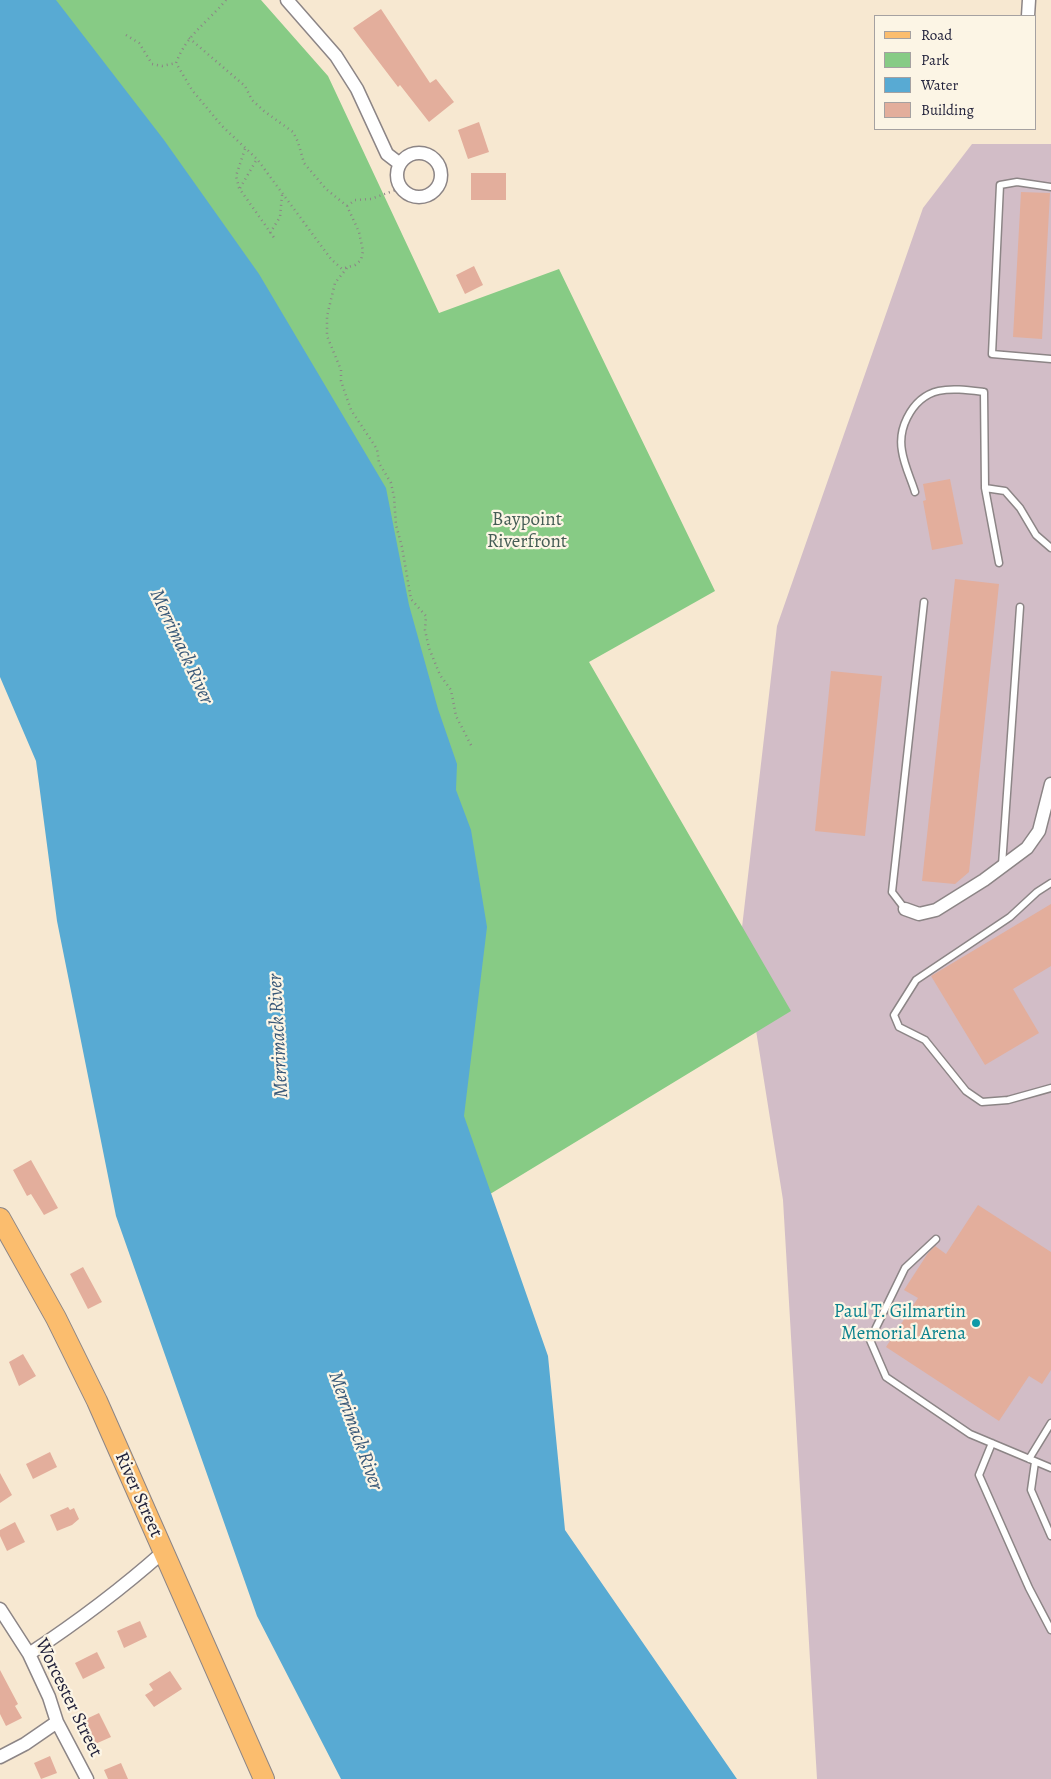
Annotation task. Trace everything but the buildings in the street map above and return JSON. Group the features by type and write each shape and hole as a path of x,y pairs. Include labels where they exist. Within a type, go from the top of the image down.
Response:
{"main road":[{"name":"River Street","path":"0,1218 56,1318 97,1401 264,1779"}],"street":[{"path":"287,0 336,56 357,89 387,154 400,164"},
{"path":"1028,15 1029,0"},
{"path":"425,154 437,162 441,176 436,189 424,197 411,196 401,188 397,176 400,164 411,155 425,154"},
{"path":"906,909 919,914 936,910 1002,867 1027,848 1039,831 1051,784"},
{"path":"28,1654 101,1605 163,1552"},
{"name":"Worcester Street","path":"0,1609 28,1654 49,1697 58,1722 87,1779"},
{"path":"0,1757 25,1744 58,1722"}],"lane":[{"path":"1051,188 1017,182 1000,185 992,354 1051,359"},
{"path":"915,492 902,451 902,427 915,402 938,390 955,388 984,392 986,488 999,562"},
{"path":"986,488 1005,491 1020,508 1036,535 1051,548"},
{"path":"906,909 892,892 924,602"},
{"path":"1002,867 1020,607"},
{"path":"1051,883 1010,917 916,980 894,1016 899,1027 925,1040 966,1091 982,1102 1008,1100 1051,1088"},
{"path":"936,1240 905,1268 870,1340 886,1377 970,1434 1051,1468"},
{"path":"1051,1424 1032,1461 1031,1490 1051,1536"},
{"path":"992,1443 979,1475 1029,1588 1051,1630"}],"path":[{"path":"176,63 182,47 189,38 226,0"},
{"path":"126,35 139,43 152,64 162,66 176,63"},
{"path":"189,38 245,86 252,100 264,111 293,132 304,163 326,189 347,206 359,232 363,251 361,260 347,268 335,283 326,325 327,336 341,370 341,381 351,410 377,449 379,463 390,483 394,497 396,525 402,547 411,599 426,616 425,630 429,648 440,674 451,690 456,716 472,747"},
{"path":"176,63 192,90 222,126 257,160 331,259 342,268 347,268"},
{"path":"245,149 236,176 240,188 275,239"},
{"path":"240,188 257,160"},
{"path":"347,206 355,200 371,199 401,188"},
{"path":"270,233 280,217 282,194"}],"shaded area":[{"path":"972,144 1051,144 1051,1779 817,1779 783,1200 741,936 777,626 923,208"}],"green space":[{"name":"Baypoint Riverfront","path":"37,0 261,0 328,76 439,313 559,269 715,591 589,662 791,1011 477,1202"}],"water":[{"name":"Merrimack River","path":"0,0 56,0 164,140 259,274 386,488 409,605 438,709 457,764 456,790 471,830 487,927 464,1116 548,1356 565,1530 737,1779 341,1779 257,1616 116,1216 57,921 36,761 0,677"}],"place":[{"name":"Paul T. Gilmartin Memorial Arena","path":"976,1323"}]}
